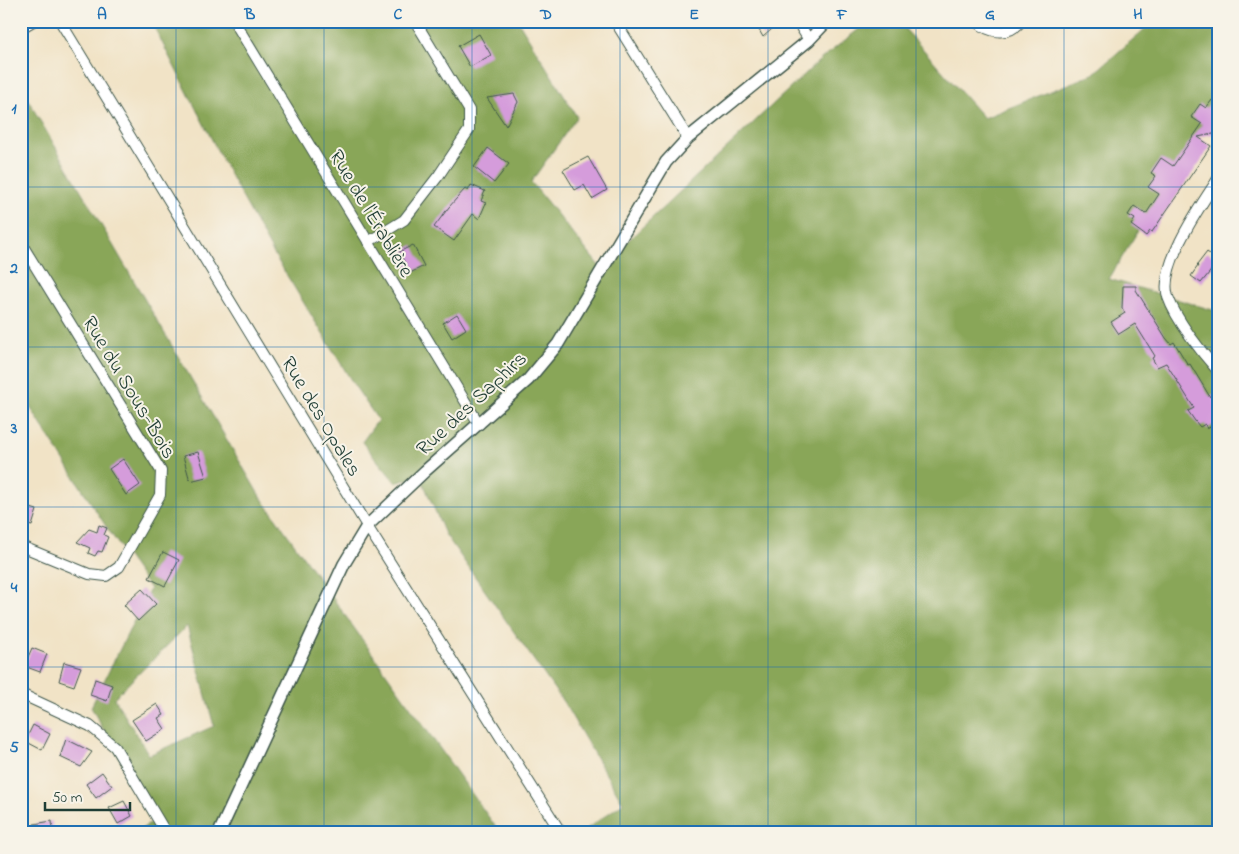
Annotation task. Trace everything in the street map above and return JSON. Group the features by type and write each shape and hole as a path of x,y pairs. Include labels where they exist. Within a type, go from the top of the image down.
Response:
{"street":[{"path":"21,28 33,21"},
{"name":"Rue des Opales","path":"60,21 367,526 558,828"},
{"name":"Rue de l'Érablière","path":"234,21 479,424"},
{"path":"368,242 404,220 439,175 469,130 469,110 415,21"},
{"path":"615,21 688,138"},
{"path":"797,21 808,40"},
{"name":"Rue des Saphirs","path":"219,833 344,564 367,526 425,471 528,380 558,344 666,162 688,138 808,40 827,21"},
{"path":"977,21 984,28 997,32 1008,31 1021,21"},
{"path":"1218,179 1188,226 1167,274 1168,296 1181,321 1203,354 1218,371"},
{"name":"Rue du Sous-Bois","path":"21,243 161,470 160,495 119,567 106,576 89,574 21,546"},
{"path":"21,694 90,726 115,747 166,833"}],"green space":[{"path":"151,21 518,21 577,117 531,182 600,267 820,60 869,21 898,21 984,118 1093,74 1154,21 1218,21 1218,98 1109,279 1216,311 1218,309 1218,833 581,833 623,803 564,703 445,534 420,475 396,483 362,442 378,420 354,385 272,251 228,171"},
{"path":"21,88 258,493 500,833 135,833 154,821 91,707 150,589 107,528 21,393","holes":["187,626 214,726 149,755 114,698"]}],"building":[{"path":"754,21 781,21 763,37"},
{"path":"479,34 491,55 470,67 458,46"},
{"path":"514,94 518,102 506,126 487,98"},
{"path":"1212,100 1218,105 1218,133 1198,137 1211,146 1152,232 1150,231 1146,236 1131,225 1135,219 1128,215 1134,206 1146,214 1159,194 1148,187 1156,176 1151,173 1161,158 1173,166 1202,124 1191,117 1200,104 1206,108"},
{"path":"488,148 509,164 494,183 474,167"},
{"path":"588,157 607,190 592,199 584,185 575,190 563,170"},
{"path":"471,185 485,191 481,201 486,203 479,219 473,214 454,241 434,227 449,207 465,189 468,191"},
{"path":"413,245 424,266 410,273 399,252"},
{"path":"1207,252 1218,262 1201,283 1191,276"},
{"path":"1123,286 1136,286 1136,290 1166,338 1171,344 1174,342 1210,397 1213,395 1218,402 1218,422 1207,429 1205,424 1200,427 1188,411 1194,408 1166,363 1157,367 1152,358 1155,356 1135,324 1119,334 1111,322 1125,313 1122,308"},
{"path":"457,314 466,329 452,338 443,323"},
{"path":"198,452 206,477 190,481 183,456"},
{"path":"123,459 140,485 126,495 109,469"},
{"path":"21,505 37,510 32,526 21,523"},
{"path":"99,525 107,528 104,535 108,537 102,552 98,551 95,556 88,553 90,548 77,542 89,529 97,532"},
{"path":"163,552 179,560 165,586 149,578"},
{"path":"142,589 156,604 138,621 124,605"},
{"path":"32,648 47,654 40,672 24,666"},
{"path":"64,662 81,667 74,686 59,681"},
{"path":"95,679 112,685 107,701 90,695"},
{"path":"157,704 164,715 158,718 165,729 146,741 132,720"},
{"path":"33,725 50,734 42,750 25,741"},
{"path":"66,739 92,752 81,767 60,757"},
{"path":"102,772 112,786 96,798 86,784"},
{"path":"124,801 132,816 118,824 109,808"},
{"path":"52,821 53,833 35,833 34,824"}]}
